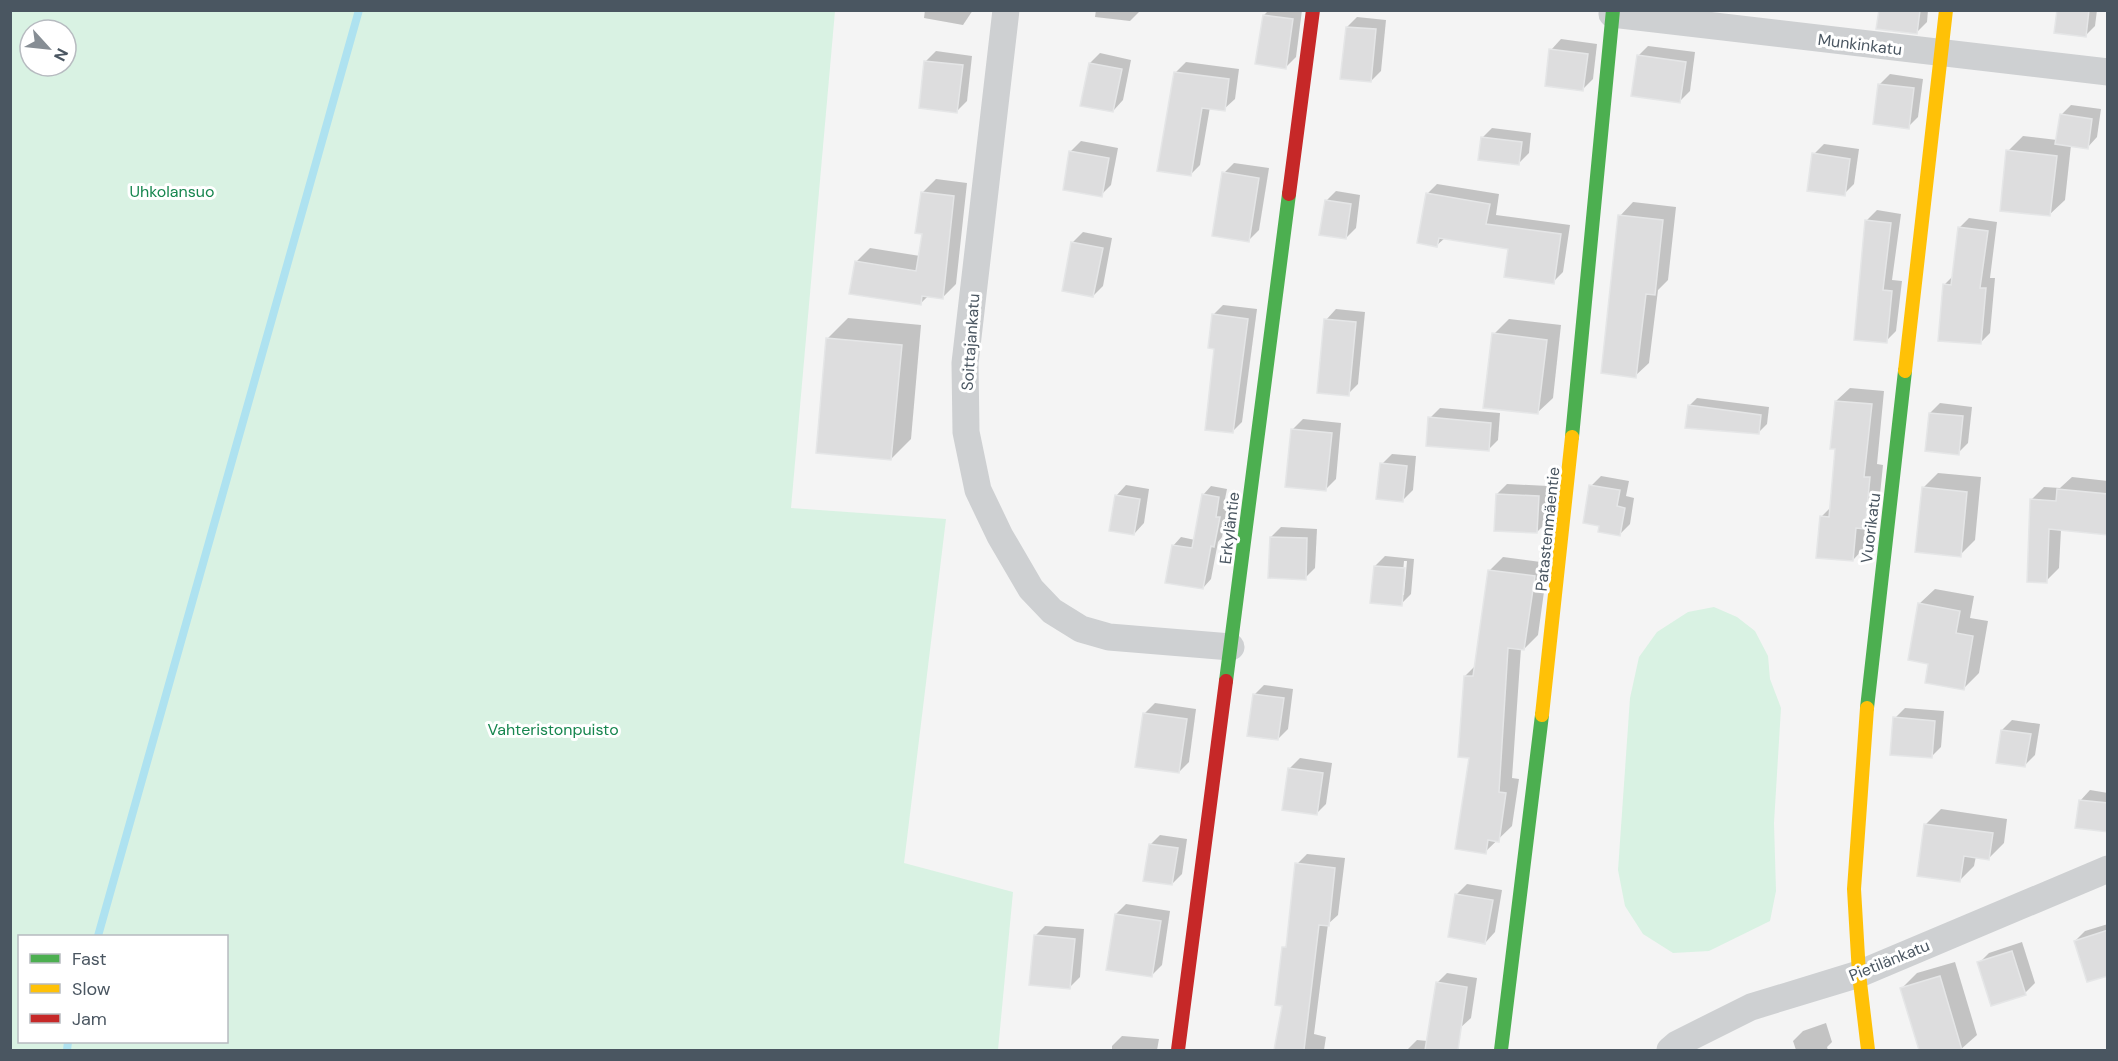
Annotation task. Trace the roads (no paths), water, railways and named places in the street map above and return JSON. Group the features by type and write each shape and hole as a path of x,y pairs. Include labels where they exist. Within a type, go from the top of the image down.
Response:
{"street":[{"name":"Soittajankatu","path":"1006,10 965,363 966,432 978,490 1000,536 1031,589 1052,611 1081,629 1109,637 1231,647"},
{"name":"Erkyläntie","path":"1178,1050 1313,10"},
{"name":"Vuorikatu","path":"1868,1050 1858,974 1854,889 1868,694 1946,10"},
{"name":"Munkinkatu","path":"1613,12 1941,54 2108,72"},
{"name":"Patastenmäentie","path":"1501,1050 1562,547 1613,12"},
{"name":"Pietilänkatu","path":"1670,1050 1677,1044 1751,1007 1858,974 2108,869"}],"waterway":[{"path":"98,935 359,10"},
{"path":"67,1050 68,1043"}],"park label":[{"name":"Uhkolansuo","path":"172,191"},
{"name":"Vahteristonpuisto","path":"553,729"}]}
